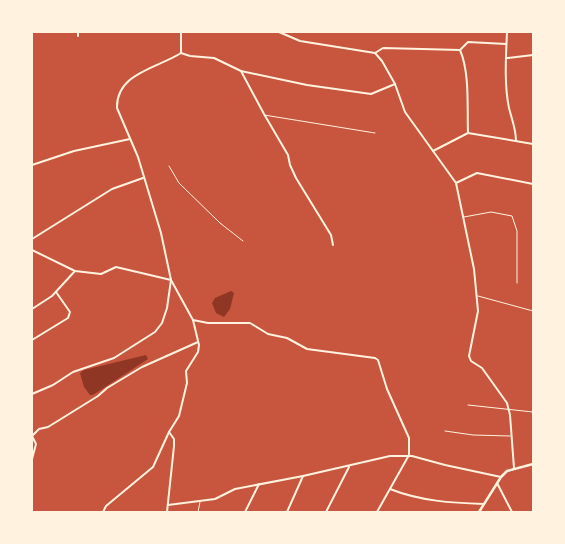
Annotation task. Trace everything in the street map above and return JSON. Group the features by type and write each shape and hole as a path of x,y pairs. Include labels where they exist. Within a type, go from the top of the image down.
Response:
{"main road":[{"path":"479,512 507,471 533,464"}],"street":[{"path":"181,32 181,53"},
{"path":"279,32 300,41 375,53 382,61 395,84 405,112 456,183 474,268 477,296 478,311 469,356 471,361 482,368 502,395 509,409 514,468"},
{"path":"506,32 509,107 516,127 516,141"},
{"path":"375,53 383,48 460,50 468,42 506,44"},
{"path":"460,50 464,58 468,133"},
{"path":"103,512 106,506 154,467 169,432 179,416 187,383 186,371 198,352 198,342 193,320 171,280 162,233 143,178 138,157 117,108 119,93 130,80 147,68 181,53 190,56 214,58 241,71 307,85 371,94 395,84"},
{"path":"507,58 533,55"},
{"path":"241,71 288,155 290,165 296,178 332,235 332,245"},
{"path":"433,151 468,133 533,144"},
{"path":"32,165 74,151 130,138"},
{"path":"456,183 477,173 533,184"},
{"path":"32,239 112,189 143,178"},
{"path":"32,250 75,271 101,274 116,267 171,280"},
{"path":"32,309 56,292 75,271"},
{"path":"32,394 53,385 79,370 114,358 155,332 162,322 167,308 171,280"},
{"path":"32,340 68,318 70,312 56,292"},
{"path":"193,320 208,323 250,323 268,334 288,338 307,349 374,358 378,360 387,389 409,434 409,455 377,512"},
{"path":"32,459 36,444 32,436 39,430 48,427 98,396 107,388 142,366 198,342"},
{"path":"167,512 174,446 174,439 169,432"},
{"path":"168,505 214,499 235,489 303,476 390,456 409,455 445,465 502,477"},
{"path":"326,512 349,466"},
{"path":"287,512 303,476"},
{"path":"245,512 259,484"},
{"path":"497,484 512,512"},
{"path":"390,489 405,495 454,503 484,504"}],"lane":[{"path":"264,114 375,133"},
{"path":"169,166 179,183 220,223 243,241"},
{"path":"463,217 491,212 512,216 517,231 517,283"},
{"path":"477,296 533,311"},
{"path":"468,405 533,412"},
{"path":"445,431 473,435 511,436"},
{"path":"198,512 200,501"}],"shaded area":[{"path":"231,291 234,293 230,309 224,317 216,313 212,303 215,298"},
{"path":"146,355 148,359 93,395 90,395 84,387 80,373 84,370"}]}
